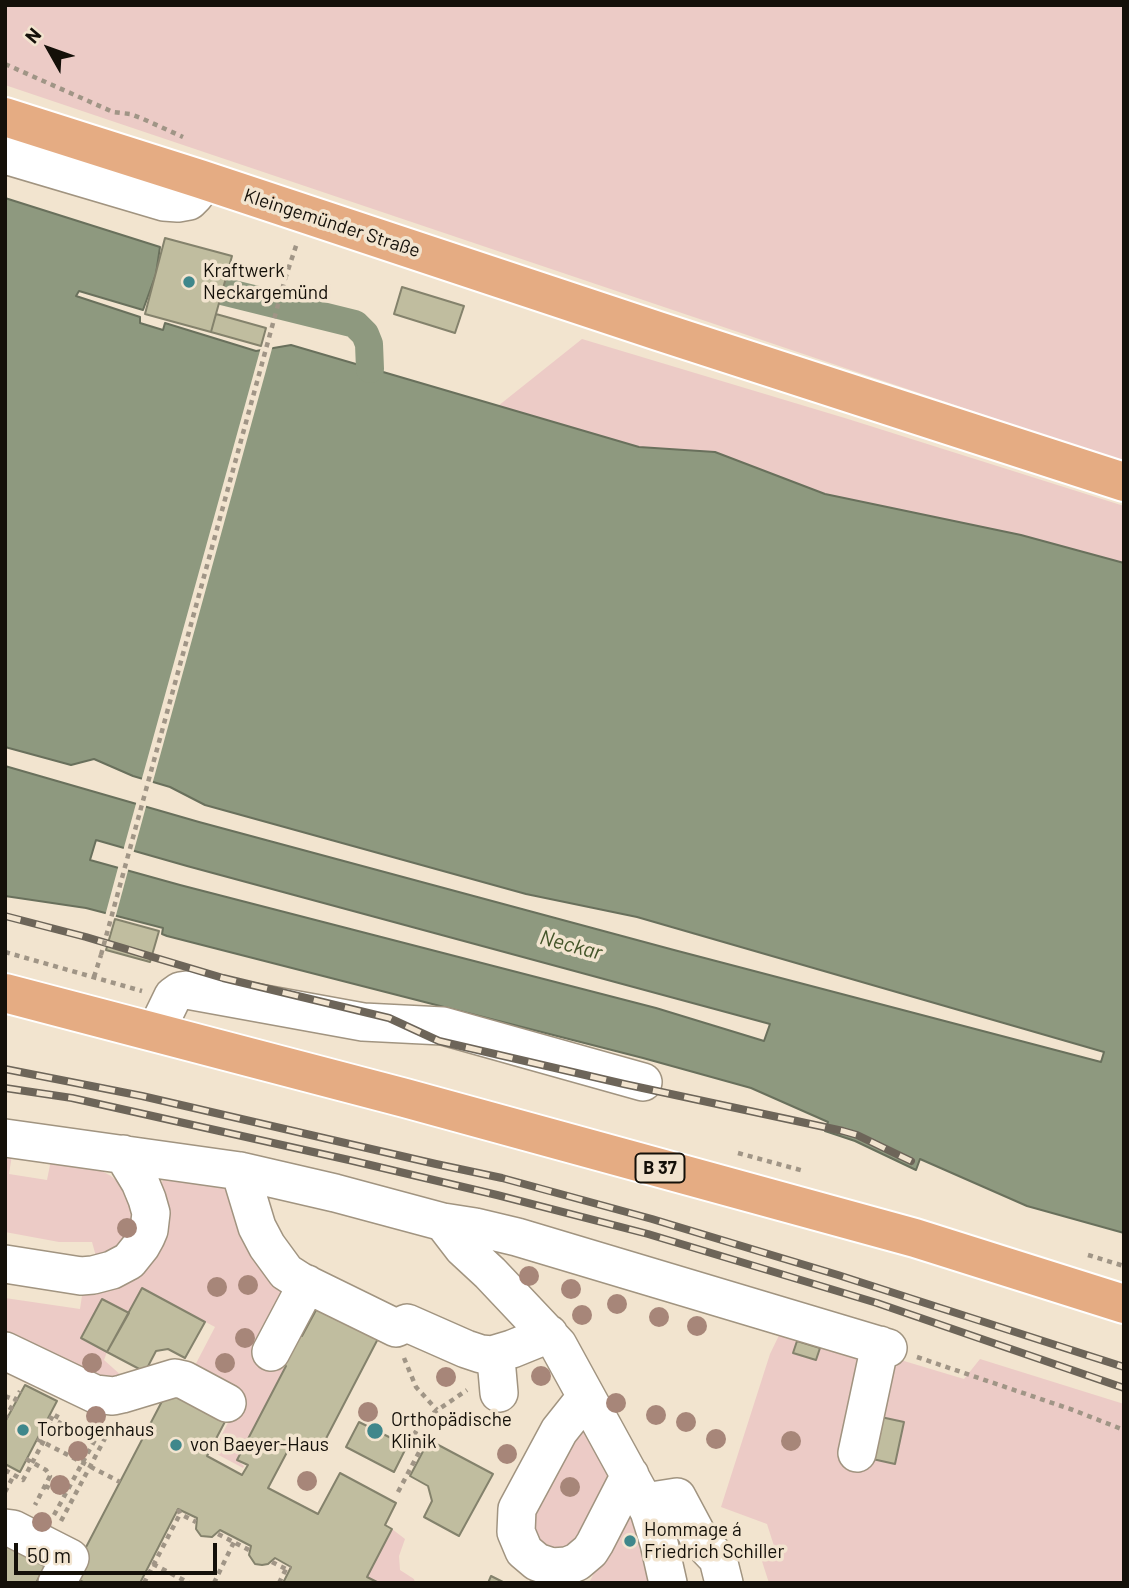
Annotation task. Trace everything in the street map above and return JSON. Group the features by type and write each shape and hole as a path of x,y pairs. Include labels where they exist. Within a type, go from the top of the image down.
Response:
{"main road":[{"name":"Kleingemünder Straße","path":"5,117 1124,482"},
{"name":"B 37","path":"5,993 405,1098 915,1238 1124,1304"}],"lane":[{"path":"5,155 164,202 189,201 195,195 200,179"},
{"path":"148,1031 173,996 187,990 363,1022 443,1026 643,1082"},
{"path":"5,1138 240,1171 335,1192 443,1222 517,1237 884,1347 857,1453"},
{"path":"5,1264 81,1276 112,1270 129,1261 146,1237 150,1213 140,1182 123,1154"},
{"path":"240,1171 257,1227 267,1246 286,1272 307,1284 396,1328 407,1323 466,1349 496,1373 523,1345 549,1334"},
{"path":"443,1222 463,1248 558,1345 637,1489 659,1543 668,1583"},
{"path":"271,1352 307,1284"},
{"path":"5,1351 95,1394 113,1396 180,1378 227,1403"},
{"path":"586,1397 559,1431 517,1509 516,1532 524,1551 537,1562 552,1567 567,1566 583,1557 637,1489"},
{"path":"637,1489 677,1497 700,1540 718,1559 724,1583"},
{"path":"40,1527 69,1558 57,1583"}],"path":[{"path":"5,64 113,111 141,118 181,136 200,150 200,179"},
{"path":"94,977 285,279"},
{"path":"884,1347 1060,1405 1124,1430"},
{"path":"398,1492 426,1439 415,1433 423,1420 496,1373"},
{"path":"412,1377 421,1393 438,1410"},
{"path":"5,1396 15,1400"},
{"path":"5,1470 23,1480 64,1403"},
{"path":"40,1527 65,1495 108,1416"},
{"path":"49,1417 94,1441"},
{"path":"40,1527 90,1467 116,1420"},
{"path":"37,1438 120,1482"},
{"path":"26,1460 50,1476 45,1486 40,1527"},
{"path":"5,1492 14,1475"},
{"path":"45,1486 65,1495"},
{"path":"144,1583 179,1511 195,1522"},
{"path":"218,1534 249,1550"},
{"path":"214,1583 234,1542"},
{"path":"272,1562 288,1568 279,1583"},
{"path":"153,1564 189,1583"}],"shaded area":[{"path":"5,5 1124,5 1124,462 5,85"},
{"path":"582,339 1124,506 1124,563 1021,535 825,494 715,452 639,447 498,406"},
{"path":"5,1155 12,1155 9,1174 47,1180 51,1160 98,1169 111,1176 125,1188 135,1208 129,1239 97,1260 92,1242 59,1242 5,1232"},
{"path":"167,1175 224,1185 285,1285 264,1356 285,1369 237,1460 243,1468 213,1452 239,1401 190,1375 215,1327 142,1288 129,1313 102,1299 81,1338 107,1352 104,1360 123,1377 122,1385 5,1343 5,1298 80,1309 83,1289 101,1289"},
{"path":"784,1325 964,1379 980,1359 1124,1404 1124,1583 769,1583 759,1552 774,1546 767,1524 721,1507 770,1354"},
{"path":"577,1432 591,1432 615,1466 581,1545 558,1557 527,1533 561,1448"},
{"path":"632,1497 663,1583 589,1583"},
{"path":"392,1529 405,1539 399,1556 400,1570 414,1579 415,1583 379,1583 367,1577"}],"water":[{"name":"Neckar","path":"5,198 160,247 156,274 143,310 79,291 76,296 140,317 140,323 163,330 165,323 256,351 291,345 639,447 715,452 825,494 1021,535 1124,563 1124,1233 1027,1206 920,1159 916,1170 855,1141 825,1131 828,1122 751,1088 167,936 162,934 163,928 86,908 5,896 5,766 199,822 1101,1062 1104,1052 637,917 526,894 205,805 170,787 133,776 94,759 71,765 5,747","holes":["96,840 770,1024 764,1041 656,1008 90,860"]}],"pier":[{"path":"273,345 152,785 141,782 261,347"},
{"path":"137,800 147,803 133,854 123,851"},
{"path":"119,864 129,867 115,919 105,916"}],"building":[{"name":"Kraftwerk Neckargemünd","path":"165,238 232,256 211,332 145,314"},
{"path":"402,287 464,306 455,333 394,314"},
{"path":"216,314 266,328 261,346 211,332"},
{"path":"115,919 159,931 150,962 106,950"},
{"path":"142,1288 205,1322 185,1358 168,1349 156,1351 145,1372 107,1352"},
{"path":"102,1299 129,1313 107,1352 81,1338"},
{"name":"von Baeyer-Haus","path":"322,1299 382,1331 319,1452 294,1439 268,1488 318,1514 340,1473 396,1503 385,1525 392,1529 367,1577 379,1583 283,1583 291,1567 275,1558 268,1564 255,1564 249,1555 251,1546 220,1530 212,1537 201,1536 196,1529 197,1518 178,1509 140,1583 85,1583 71,1576 171,1384 229,1414 207,1456 242,1475 248,1465 237,1460 286,1366 276,1360 291,1331 302,1336"},
{"path":"797,1341 820,1348 816,1360 793,1353"},
{"name":"Torbogenhaus","path":"25,1385 57,1401 20,1472 5,1464 5,1422"},
{"path":"867,1414 904,1422 895,1464 859,1456"},
{"path":"359,1422 407,1446 394,1472 346,1447"},
{"path":"429,1440 493,1474 459,1536 424,1517 432,1501 428,1486 410,1476"},
{"path":"10,1538 49,1558 36,1583 5,1583 5,1547"},
{"path":"491,1576 505,1583 488,1583"}],"waterway":[{"path":"185,282 355,324 365,334 369,344 370,369"}],"railway":[{"path":"5,916 223,978 389,1018 439,1041 843,1131 911,1161"},
{"path":"5,1069 142,1096 502,1178 652,1219 838,1275 1124,1367"},
{"path":"5,1088 72,1098 349,1160 648,1234 877,1303 1124,1388"}],"place":[{"name":"Kraftwerk Neckargemünd","path":"189,282"},
{"name":"Torbogenhaus","path":"23,1430"},
{"name":"Orthopädische Klinik","path":"375,1431"},
{"name":"von Baeyer-Haus","path":"176,1445"},
{"name":"Hommage á Friedrich Schiller","path":"630,1541"}]}
